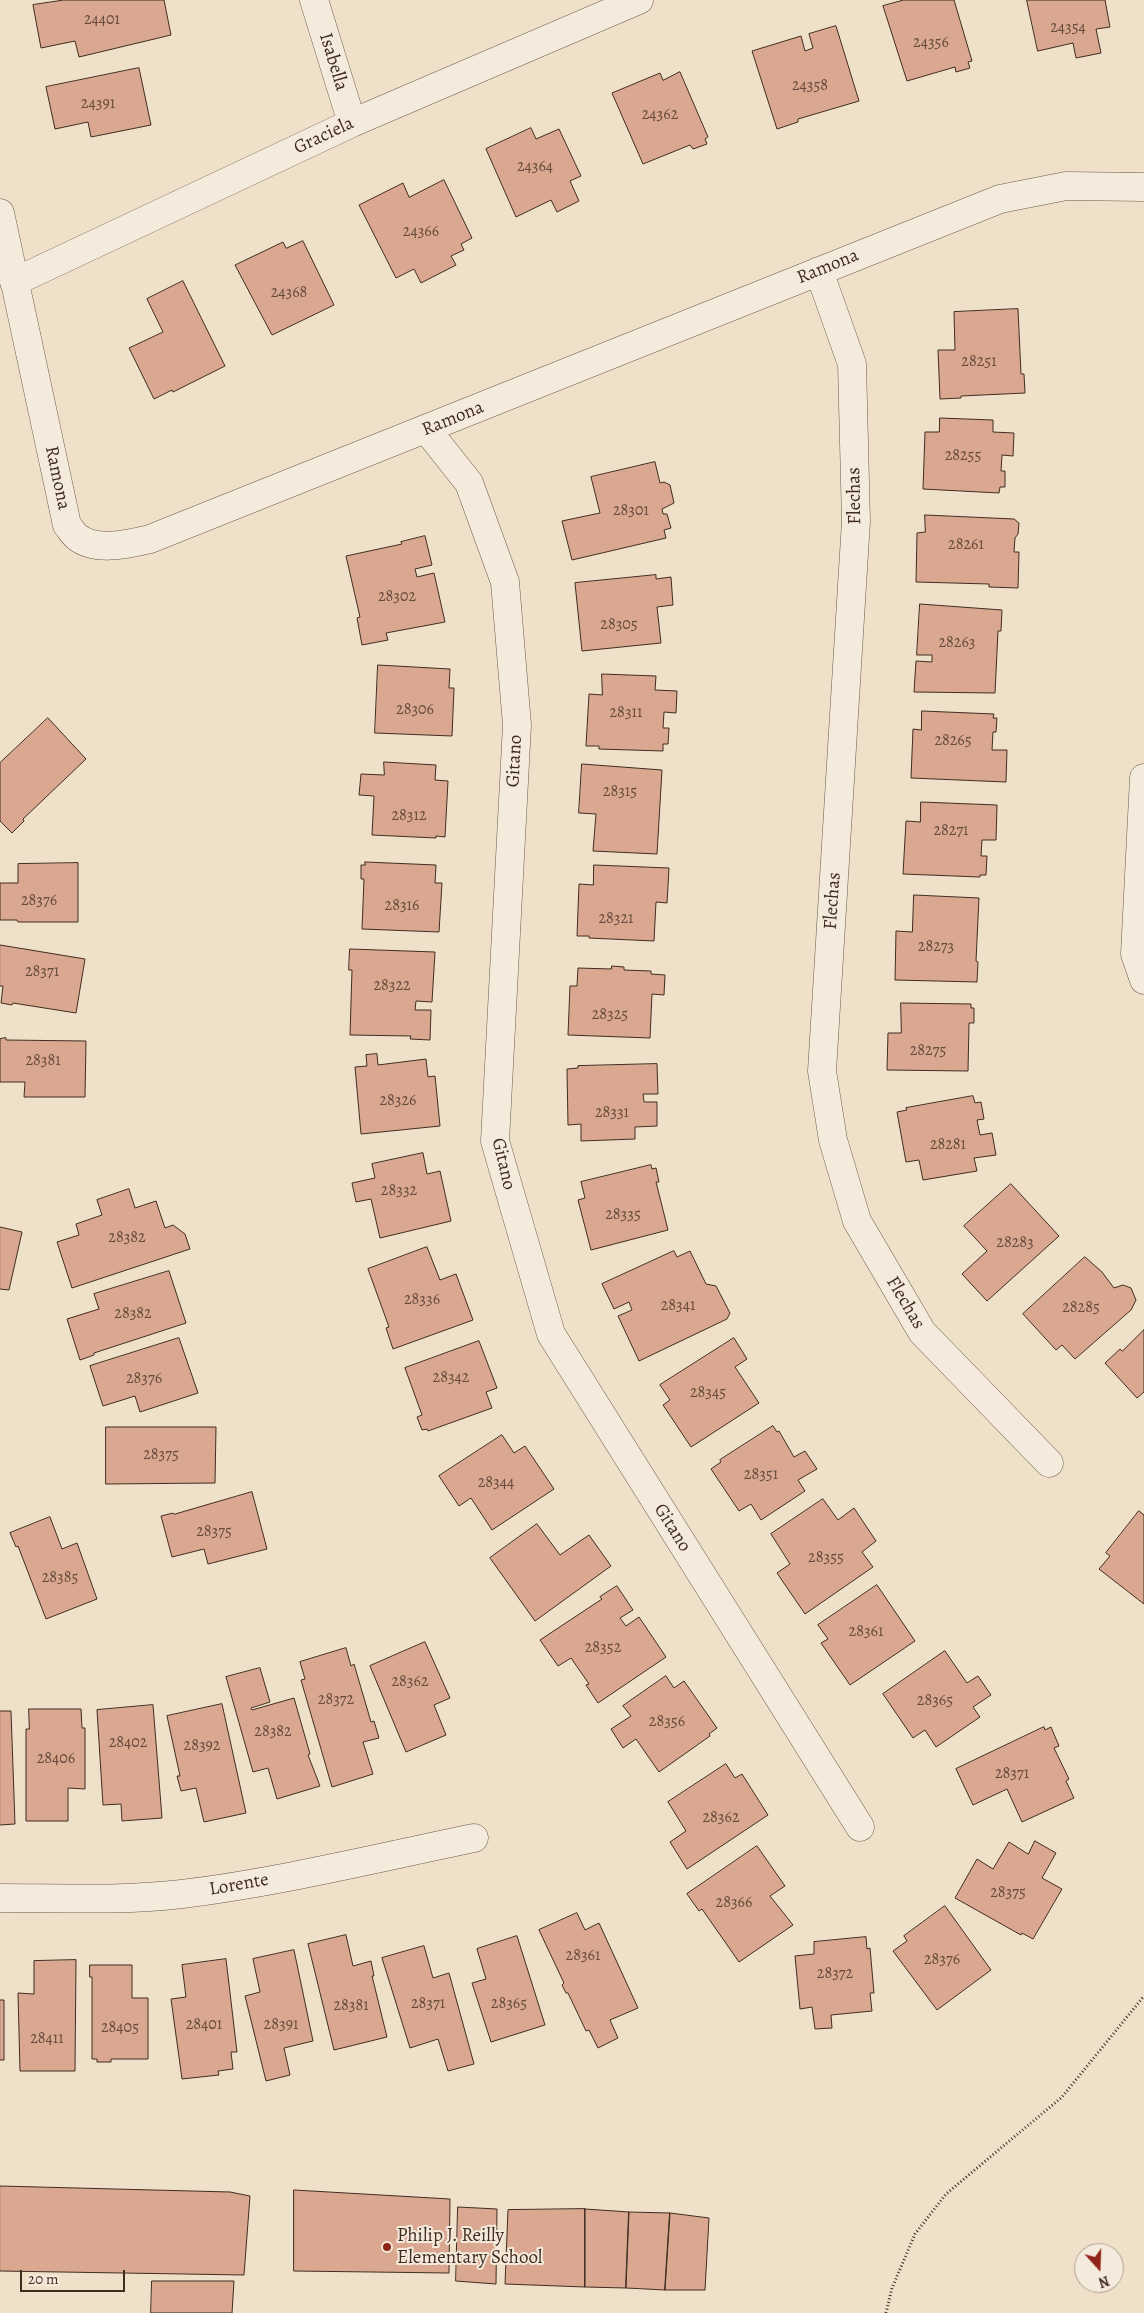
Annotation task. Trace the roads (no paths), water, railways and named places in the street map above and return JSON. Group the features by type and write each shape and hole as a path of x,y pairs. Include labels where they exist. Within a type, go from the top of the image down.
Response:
{"street":[{"name":"Isabella","path":"314,0 352,123"},
{"name":"Graciela","path":"14,282 352,123 639,0"},
{"name":"Ramona","path":"0,213 67,525 77,538 103,546 126,545 150,539 1000,199 1066,186 1144,187"},
{"name":"Flechas","path":"819,271 852,364 856,521 822,1071 833,1140 857,1221 922,1332 1049,1463"},
{"name":"Gitano","path":"426,430 469,483 505,582 517,725 494,1141 551,1334 860,1827"},
{"path":"1144,778 1135,954 1144,980"},
{"name":"Lorente","path":"0,1898 122,1898 181,1894 248,1884 474,1838"}],"place":[{"name":"Philip J. Reilly Elementary School","path":"387,2247"}]}
